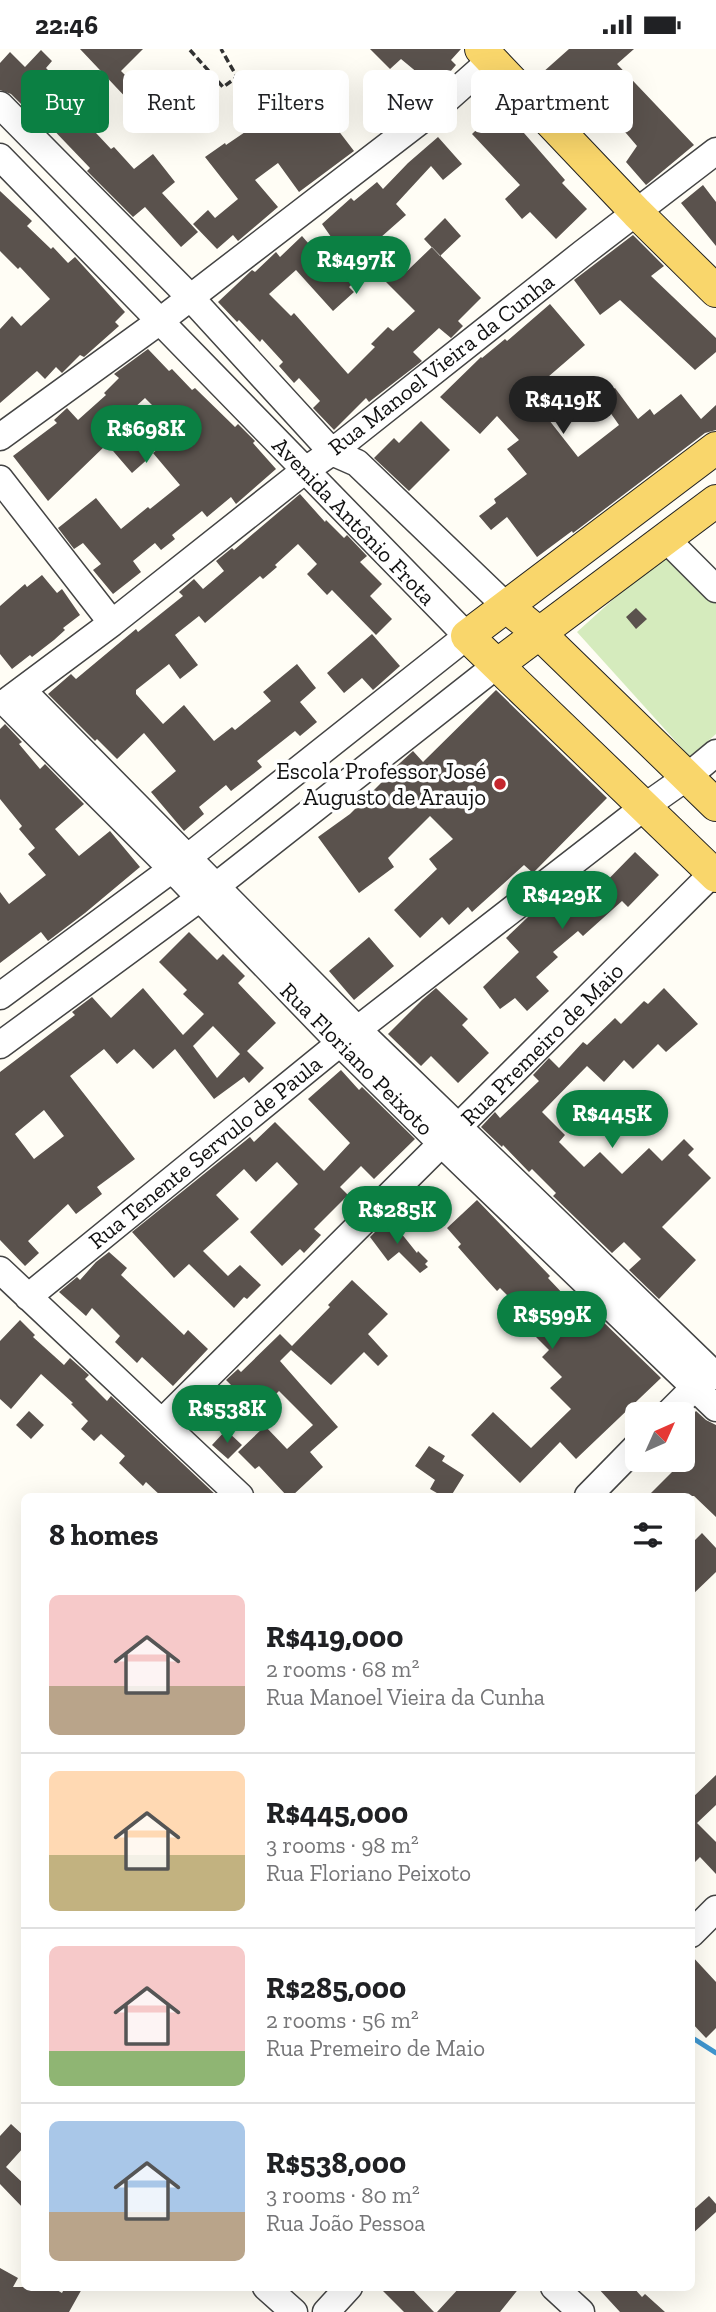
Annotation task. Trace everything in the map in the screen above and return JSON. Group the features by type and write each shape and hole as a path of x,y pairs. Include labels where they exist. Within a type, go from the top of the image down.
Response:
{"main road":[{"path":"486,54 637,213 716,291"},
{"path":"467,636 716,448"},
{"path":"497,666 716,501"},
{"name":"Avenida Antônio Frota","path":"507,607 540,634 716,806"},
{"name":"Avenida Antônio Frota","path":"467,636 714,875"}],"street":[{"path":"0,437 160,321 437,108 486,54"},
{"name":"Avenida Antônio Frota","path":"0,105 190,297 332,451 357,463 507,607"},
{"name":"Rua Manoel Vieira da Cunha","path":"9,700 112,623 716,151"},
{"name":"Avenida Antônio Frota","path":"0,157 467,636"},
{"path":"0,479 112,623"},
{"path":"667,539 716,589"},
{"path":"0,996 179,863 467,636"},
{"path":"0,1045 208,893 497,666"},
{"name":"Rua Floriano Peixoto","path":"9,700 179,863 450,1136 709,1375 716,1408"},
{"name":"Rua Tenente Servulo de Paula","path":"29,1297 348,1036 716,753"},
{"name":"Rua Premeiro de Maio","path":"162,1422 714,875"},
{"path":"0,1270 237,1493"},
{"path":"681,1402 709,1375"},
{"path":"591,1493 625,1458"},
{"path":"270,2291 294,2312"},
{"path":"326,2312 345,2291"},
{"path":"558,2291 581,2312"}],"path":[{"path":"190,50 222,87 237,77 221,49"}],"green space":[{"path":"668,550 716,603 716,734 690,757 577,632"}],"building":[{"path":"80,49 143,49 121,71 123,94 109,80 109,70 100,70"},
{"path":"370,49 461,49 451,60 456,65 452,70 414,70 401,59 390,69"},
{"path":"569,49 634,49 617,64 623,70 545,70"},
{"path":"41,50 52,61 46,68 48,70 21,70 21,104 11,94 0,90 0,63 10,52 25,67"},
{"path":"633,81 694,145 646,185 626,162 637,146 626,133 633,133"},
{"path":"56,133 96,133 111,149 114,147 134,169 153,154 175,182 162,193 198,232 181,247 145,207 133,217 87,171 90,168"},
{"path":"244,133 340,133 354,151 299,192 278,163 255,180 278,207 238,241 233,235 217,249 193,224 208,210 215,218 238,199 205,157 225,143 226,145"},
{"path":"524,133 565,180 562,183 587,209 556,239 530,212 522,219 505,199 520,185 472,134"},
{"path":"438,137 462,164 443,180 431,166 396,204 406,215 363,253 374,265 349,287 354,292 333,311 296,270 269,294 291,316 294,313 348,374 375,347 371,344 388,327 393,331 415,311 384,280 400,264 407,271 432,247 481,298 458,321 463,326 451,338 439,328 413,352 422,361 369,402 366,398 334,430 313,408 320,401 299,378 294,383 279,366 283,362 262,339 260,342 218,302 252,270 255,272 276,252 280,257 302,236 328,266 343,254 322,224 351,198 354,201 377,182 383,189"},
{"path":"703,185 716,202 716,246 681,203"},
{"path":"0,191 32,221 27,226 68,263 75,257 125,312 115,322 119,326 84,357 80,355 62,373 56,367 45,379 37,371 0,403 0,329 12,316 21,326 50,299 20,267 18,269 0,251"},
{"path":"445,218 461,236 440,256 424,239"},
{"path":"633,235 664,266 651,276 716,338 716,352 695,370 620,300 600,315 574,280"},
{"path":"550,304 585,345 541,383 544,386 531,397 578,457 619,425 600,398 615,388 638,419 650,409 654,415 681,394 701,419 716,405 716,430 705,433 537,557 507,517 491,530 479,516 496,503 494,499 527,474 507,449 519,440 497,416 480,434 440,397 481,357 505,339 507,341"},
{"path":"148,349 169,371 172,369 192,390 195,388 235,427 238,424 276,469 236,504 231,497 207,517 202,511 172,535 175,539 161,550 155,543 133,561 141,572 113,594 93,570 101,564 83,543 74,549 58,528 96,498 121,529 148,507 150,509 180,485 153,453 182,430 159,406 156,409 145,398 119,422 150,457 132,473 107,444 48,501 13,456 57,423 54,420 67,408 78,420 106,395 104,393 119,378 114,374"},
{"path":"421,421 450,450 409,491 374,458 394,438 399,443"},
{"path":"300,494 325,522 326,520 344,538 347,535 367,556 360,562 382,584 370,596 392,619 376,635 332,590 327,595 307,574 317,564 298,544 263,579 260,576 205,623 199,616 175,635 198,665 180,679 169,664 136,690 136,694 163,724 184,705 214,741 232,727 235,730 271,701 263,692 297,664 316,688 300,702 317,722 300,736 295,731 257,761 262,767 231,791 226,785 199,807 204,814 184,831 151,792 176,771 144,733 117,759 48,694 71,674 76,679 136,629 138,632 183,596 179,592 194,579 203,589 224,571 216,561 232,548 234,550"},
{"path":"42,575 57,593 62,589 80,615 63,628 65,630 54,640 12,669 0,654 0,606 25,584 27,587"},
{"path":"636,608 647,619 636,629 626,617"},
{"path":"372,634 400,666 373,690 362,678 344,693 327,673"},
{"name":"Escola Professor José Augusto de Araujo","path":"496,690 607,798 533,873 524,865 472,912 468,907 449,925 442,917 420,938 394,910 437,869 429,859 453,839 430,816 388,858 394,867 359,893 318,837 350,814 413,751 423,762"},
{"path":"5,724 22,742 19,744 40,769 45,764 84,804 55,829 79,856 110,831 140,867 48,941 41,932 0,963 0,892 9,904 46,875 28,854 35,848 19,829 22,826 0,799 0,729"},
{"path":"635,852 659,875 628,907 622,901 583,936 578,931 553,952 558,957 536,977 549,991 527,1011 515,998 500,1009 483,987 519,952 506,938 528,917 547,902 550,905 576,882 590,898"},
{"path":"189,932 217,960 223,954 245,976 238,983 276,1023 247,1051 264,1068 249,1083 244,1077 214,1099 175,1049 153,1069 134,1049 117,1064 104,1049 70,1076 135,1159 97,1187 102,1194 76,1214 68,1204 28,1241 39,1253 25,1266 0,1240 0,1072 75,1015 72,1012 92,997 111,1018 143,988 183,1035 204,1014 183,994 187,990 159,962","holes":["213,1026 240,1054 217,1078 193,1046","44,1110 64,1136 34,1159 15,1134"]},
{"path":"369,937 394,966 354,1000 329,971"},
{"path":"436,988 468,1019 462,1025 489,1053 458,1083 431,1056 421,1066 388,1034"},
{"path":"664,988 698,1024 666,1052 658,1044 633,1069 624,1060 604,1082 587,1066 542,1112 565,1135 559,1142 584,1167 600,1152 622,1174 649,1148 662,1161 684,1139 694,1149 688,1155 711,1178 662,1227 696,1260 659,1299 629,1270 641,1259 624,1242 612,1253 553,1196 556,1193 532,1169 529,1172 481,1127 495,1112 500,1118 539,1081 533,1075 549,1058 559,1068 583,1042 587,1045 615,1018 621,1024 644,1001 648,1004"},
{"path":"341,1070 359,1090 362,1087 415,1139 374,1179 361,1166 340,1187 348,1195 314,1229 321,1235 304,1253 300,1249 282,1266 250,1232 298,1184 277,1162 256,1182 244,1169 216,1195 239,1219 203,1251 228,1276 240,1265 261,1285 234,1308 189,1264 174,1278 132,1232 250,1137 254,1142 275,1122 324,1171 350,1143 308,1099"},
{"path":"477,1200 550,1276 548,1278 565,1296 543,1317 563,1337 587,1312 593,1312 661,1378 636,1402 625,1402 625,1412 576,1459 560,1442 520,1483 471,1435 493,1412 531,1448 571,1409 550,1388 562,1377 542,1357 549,1350 532,1333 535,1330 519,1312 522,1310 500,1288 497,1291 458,1247 461,1244 447,1228"},
{"path":"389,1218 417,1253 418,1251 428,1261 425,1264 428,1267 420,1273 399,1252 388,1261 370,1237"},
{"path":"109,1252 127,1268 121,1275 184,1335 188,1330 208,1349 173,1386 142,1357 137,1363 115,1342 120,1336 92,1308 86,1316 59,1292 77,1277 80,1280"},
{"path":"352,1280 388,1314 368,1334 388,1356 378,1366 364,1352 331,1385 291,1350 280,1361 338,1427 310,1452 323,1467 295,1493 284,1493 259,1466 255,1469 238,1452 265,1426 287,1449 313,1425 279,1391 258,1412 226,1380 238,1369 241,1372 280,1334 292,1346 330,1307 328,1305"},
{"path":"20,1320 35,1335 33,1337 64,1365 70,1358 89,1375 85,1379 107,1401 111,1396 214,1493 158,1493 146,1482 143,1486 119,1463 125,1456 101,1434 94,1441 81,1429 88,1421 71,1404 73,1403 41,1374 11,1409 0,1399 0,1341"},
{"path":"29,1411 44,1425 31,1439 16,1425"},
{"path":"695,1412 716,1425 716,1517 695,1497 695,1493 651,1493 672,1472 695,1472"},
{"path":"226,1430 242,1445 228,1459 212,1445"},
{"path":"429,1446 445,1456 442,1461 464,1475 453,1493 437,1493 430,1489 435,1480 415,1466"},
{"path":"702,1533 716,1548 716,1572 695,1592 695,1540"},
{"path":"716,1775 716,1805 697,1823 716,1842 716,1874 700,1857 695,1862 695,1795"},
{"path":"695,1959 716,1982 716,2028 706,2038 695,2026"},
{"path":"11,2124 21,2133 21,2150 6,2167 21,2181 21,2206 0,2184 0,2136"},
{"path":"709,2196 716,2204 716,2212 695,2231 695,2208"},
{"path":"0,2268 18,2278 13,2287 21,2287 21,2291 81,2291 69,2312 0,2312"},
{"path":"383,2291 414,2291 434,2312 404,2312"},
{"path":"456,2291 517,2291 500,2312 437,2312"},
{"path":"601,2291 637,2291 642,2297 645,2294 665,2312 620,2312"}],"waterway":[{"path":"695,2040 716,2053"}],"place":[{"name":"Escola Professor José Augusto de Araujo","path":"500,784"}]}
